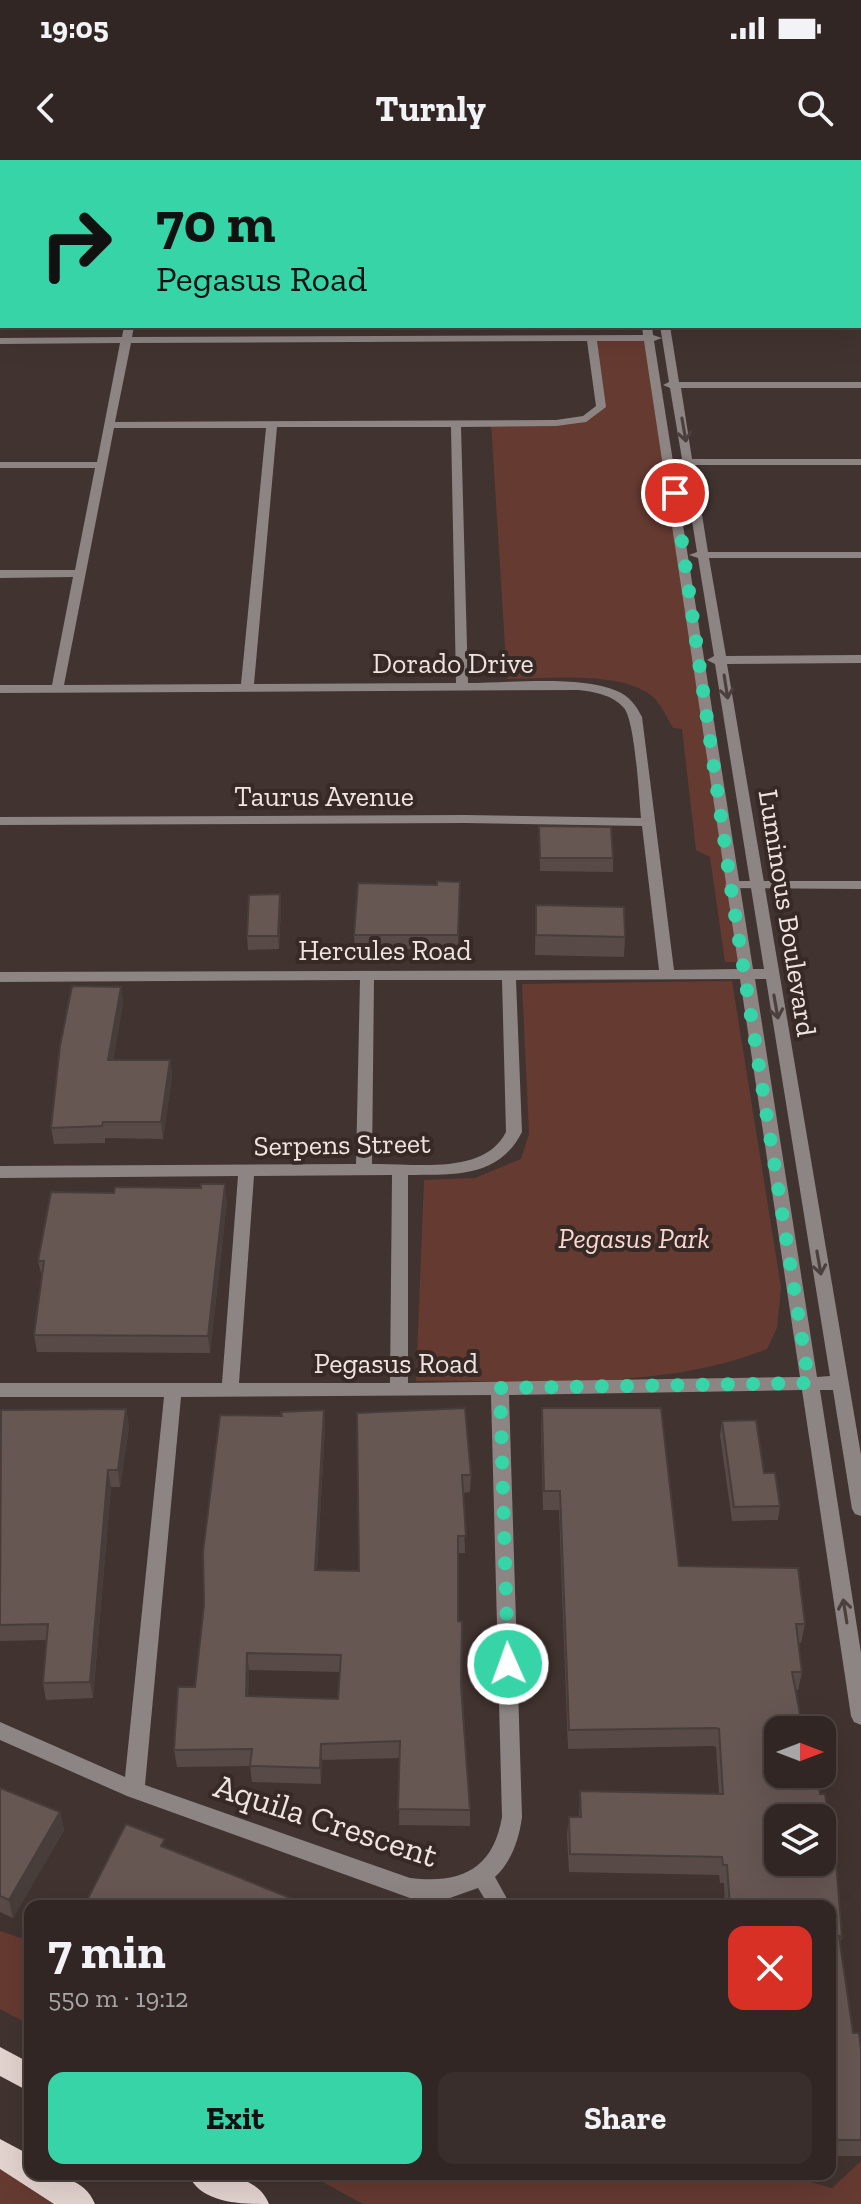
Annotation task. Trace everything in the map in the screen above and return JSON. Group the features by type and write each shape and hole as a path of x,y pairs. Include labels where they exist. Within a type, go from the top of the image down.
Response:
{"main road":[{"path":"0,2061 24,2075"},
{"path":"0,2153 24,2168"},
{"path":"42,2180 81,2204"},
{"path":"213,2180 255,2204"}],"street":[{"path":"57,689 129,328"},
{"path":"483,328 483,338"},
{"name":"Luminous Boulevard","path":"648,332 861,1716"},
{"path":"0,341 592,339 666,332"},
{"name":"Luminous Boulevard","path":"666,332 722,660 755,885 861,1509"},
{"path":"109,425 556,423 586,419 601,407 592,339"},
{"path":"658,384 861,385"},
{"path":"247,688 272,423"},
{"path":"456,423 462,687"},
{"path":"670,462 861,462"},
{"path":"0,465 101,465"},
{"path":"684,555 861,555"},
{"path":"0,574 80,573"},
{"path":"699,659 861,659"},
{"name":"Dorado Drive","path":"0,689 579,686 602,690 624,701 636,717 667,974"},
{"name":"Taurus Avenue","path":"0,821 465,819 648,822"},
{"name":"Hercules Road","path":"0,977 771,974"},
{"path":"364,1169 367,976"},
{"name":"Serpens Street","path":"0,1172 246,1172 470,1166 500,1153 512,1140 509,976"},
{"path":"399,1389 400,1169"},
{"path":"230,1390 246,1172"},
{"name":"Pegasus Road","path":"0,1390 840,1383"},
{"path":"497,1900 483,1876 502,1856 512,1817 500,1388"},
{"path":"134,1790 173,1390"},
{"name":"Aquila Crescent","path":"0,1731 134,1790 410,1888 455,1889 483,1876"}],"lane":[{"path":"731,885 861,885"}],"green space":[{"path":"649,338 743,962 725,962 710,857 696,850 682,729 673,728 653,697 623,683 583,678 507,679 491,423 586,419 601,407 592,339"},
{"name":"Pegasus Park","path":"732,981 781,1287 777,1328 767,1349 725,1363 639,1377 416,1381 424,1180 475,1178 521,1159 529,1134 522,984"},
{"path":"0,1931 24,1939 24,2022 0,2009"},
{"path":"0,2153 24,2168 24,2180 43,2180 81,2204 0,2204"},
{"path":"861,2161 861,2204 363,2204 319,2180 803,2180 832,2188"}],"building":[{"path":"539,826 611,827 613,858 540,858"},
{"path":"437,881 460,882 458,935 354,935 358,883 437,885"},
{"path":"280,894 278,936 247,936 249,895"},
{"path":"536,905 624,907 625,937 536,935"},
{"path":"72,986 121,987 108,1060 170,1060 161,1122 103,1122 102,1126 51,1128 60,1046"},
{"path":"201,1184 225,1184 208,1336 34,1335 44,1261 38,1261 51,1192 114,1193 115,1187 201,1188"},
{"path":"465,1408 471,1475 462,1475 466,1536 458,1536 458,1621 462,1622 461,1686 470,1810 398,1809 400,1741 321,1744 320,1768 250,1766 252,1749 174,1750 178,1687 195,1687 204,1605 203,1552 220,1415 282,1416 281,1412 324,1410 315,1570 359,1571 357,1413","holes":["247,1653 341,1655 338,1699 246,1696"]},
{"path":"542,1408 661,1408 679,1566 798,1568 805,1624 796,1624 802,1672 792,1672 800,1716 764,1716 764,1788 819,1788 820,1794 825,1794 827,1804 764,1804 764,1876 836,1876 836,1862 842,1937 839,1936 853,2033 859,2033 861,2051 861,2140 836,2140 836,1900 730,1900 727,1865 723,1865 722,1857 570,1854 569,1817 581,1817 580,1791 723,1794 719,1729 569,1730 560,1491 544,1491"},
{"path":"126,1409 118,1470 108,1470 90,1682 43,1683 48,1624 0,1625 1,1410"},
{"path":"756,1420 764,1473 775,1473 780,1506 734,1507 722,1421"},
{"path":"0,1788 60,1812 9,1900 0,1896"},
{"path":"126,1824 165,1839 161,1846 295,1900 87,1900"}],"route":[{"path":"508,1664 500,1388 809,1383 733,902 675,493"}]}
